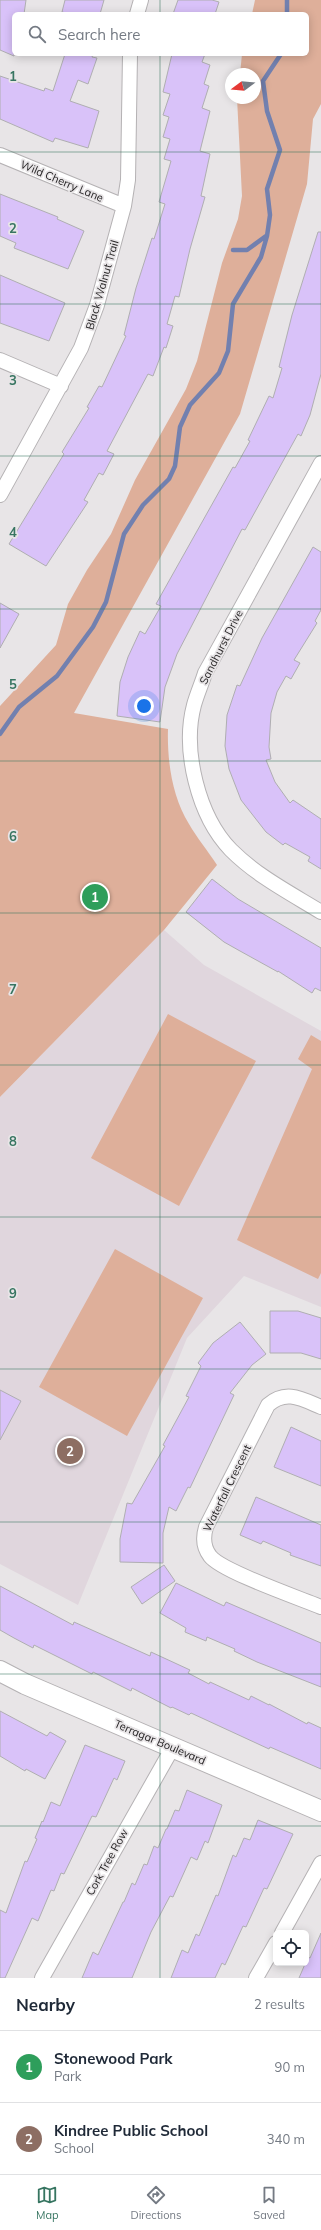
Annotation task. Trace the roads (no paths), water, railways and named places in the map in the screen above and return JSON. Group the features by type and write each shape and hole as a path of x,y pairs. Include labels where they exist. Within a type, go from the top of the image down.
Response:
{"street":[{"path":"138,12 141,0"},
{"name":"Black Walnut Trail","path":"0,495 61,386 91,325 124,206 129,159 130,56"},
{"name":"Wild Cherry Lane","path":"0,155 124,206"},
{"path":"0,360 61,386"},
{"name":"Sandhurst Drive","path":"321,463 205,673 194,706 191,739 193,778 208,815 230,849 263,876 321,912"},
{"name":"Waterfall Crescent","path":"321,1407 295,1396 278,1398 268,1405 206,1527 203,1538 206,1551 219,1565 321,1608"},
{"name":"Terragar Boulevard","path":"0,1672 321,1811"},
{"name":"Cork Tree Row","path":"42,1978 173,1747"},
{"path":"284,1930 321,1863"},
{"path":"256,1978 273,1948"}],"waterway":[{"path":"287,0 287,12"},
{"path":"0,734 19,707 57,676 93,627 106,602 124,534 143,505 169,479 175,466 180,427 190,405 219,373 228,351 233,304 261,257 267,236 270,215 267,189 280,150 267,111 263,81 280,56"},
{"path":"233,250 247,250 266,236"}],"place":[{"name":"Stonewood Park","path":"95,897"},
{"name":"Kindree Public School","path":"70,1451"}]}
